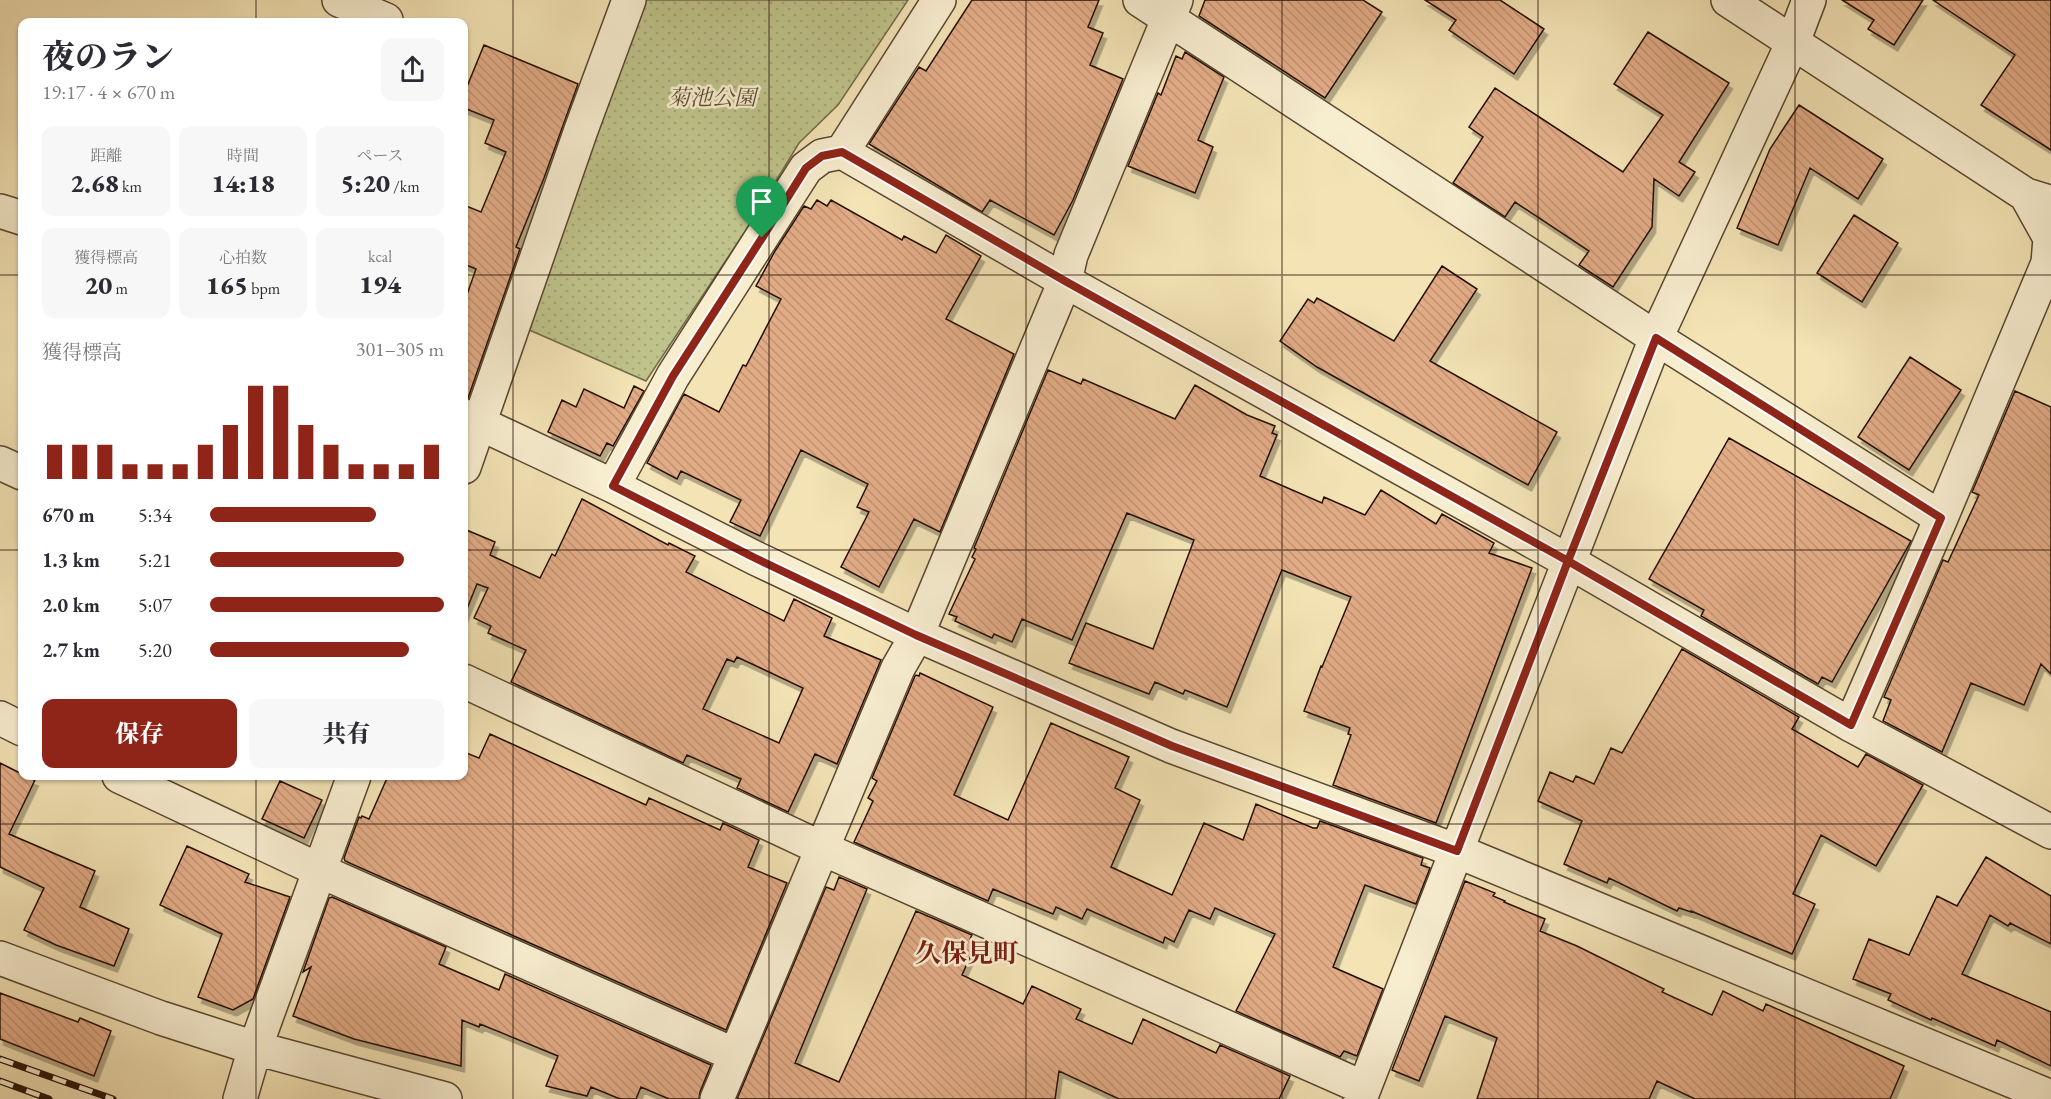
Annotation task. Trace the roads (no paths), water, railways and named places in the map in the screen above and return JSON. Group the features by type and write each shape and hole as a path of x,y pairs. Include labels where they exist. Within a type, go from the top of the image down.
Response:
{"street":[{"path":"339,0 389,14"},
{"path":"468,443 472,419 629,0"},
{"path":"842,152 939,0"},
{"path":"1140,0 1173,9 1656,338 1941,518"},
{"path":"1728,0 2038,199 2050,238 2048,263 1851,725"},
{"path":"468,683 821,848 1362,1094 1656,338 1793,42 1809,0"},
{"path":"717,1099 821,848 898,668 916,635 1065,281 1071,255 1173,9"},
{"path":"613,486 673,376 806,168 822,156 842,152 1065,281 1568,561 1851,725 2051,832"},
{"path":"0,211 18,217"},
{"path":"472,419 916,635 1172,746 1457,851 2051,1097"},
{"path":"0,463 18,471"},
{"path":"0,718 18,727"},
{"path":"128,780 321,871 735,1055"},
{"path":"240,1099 255,1048 353,780"},
{"path":"0,958 160,1018 255,1048 445,1099"}],"railway":[{"path":"0,1059 113,1099"},
{"path":"0,1081 49,1099"}],"district":[{"name":"久保見町","path":"967,953"}],"park label":[{"name":"菊池公園","path":"712,97"}]}
